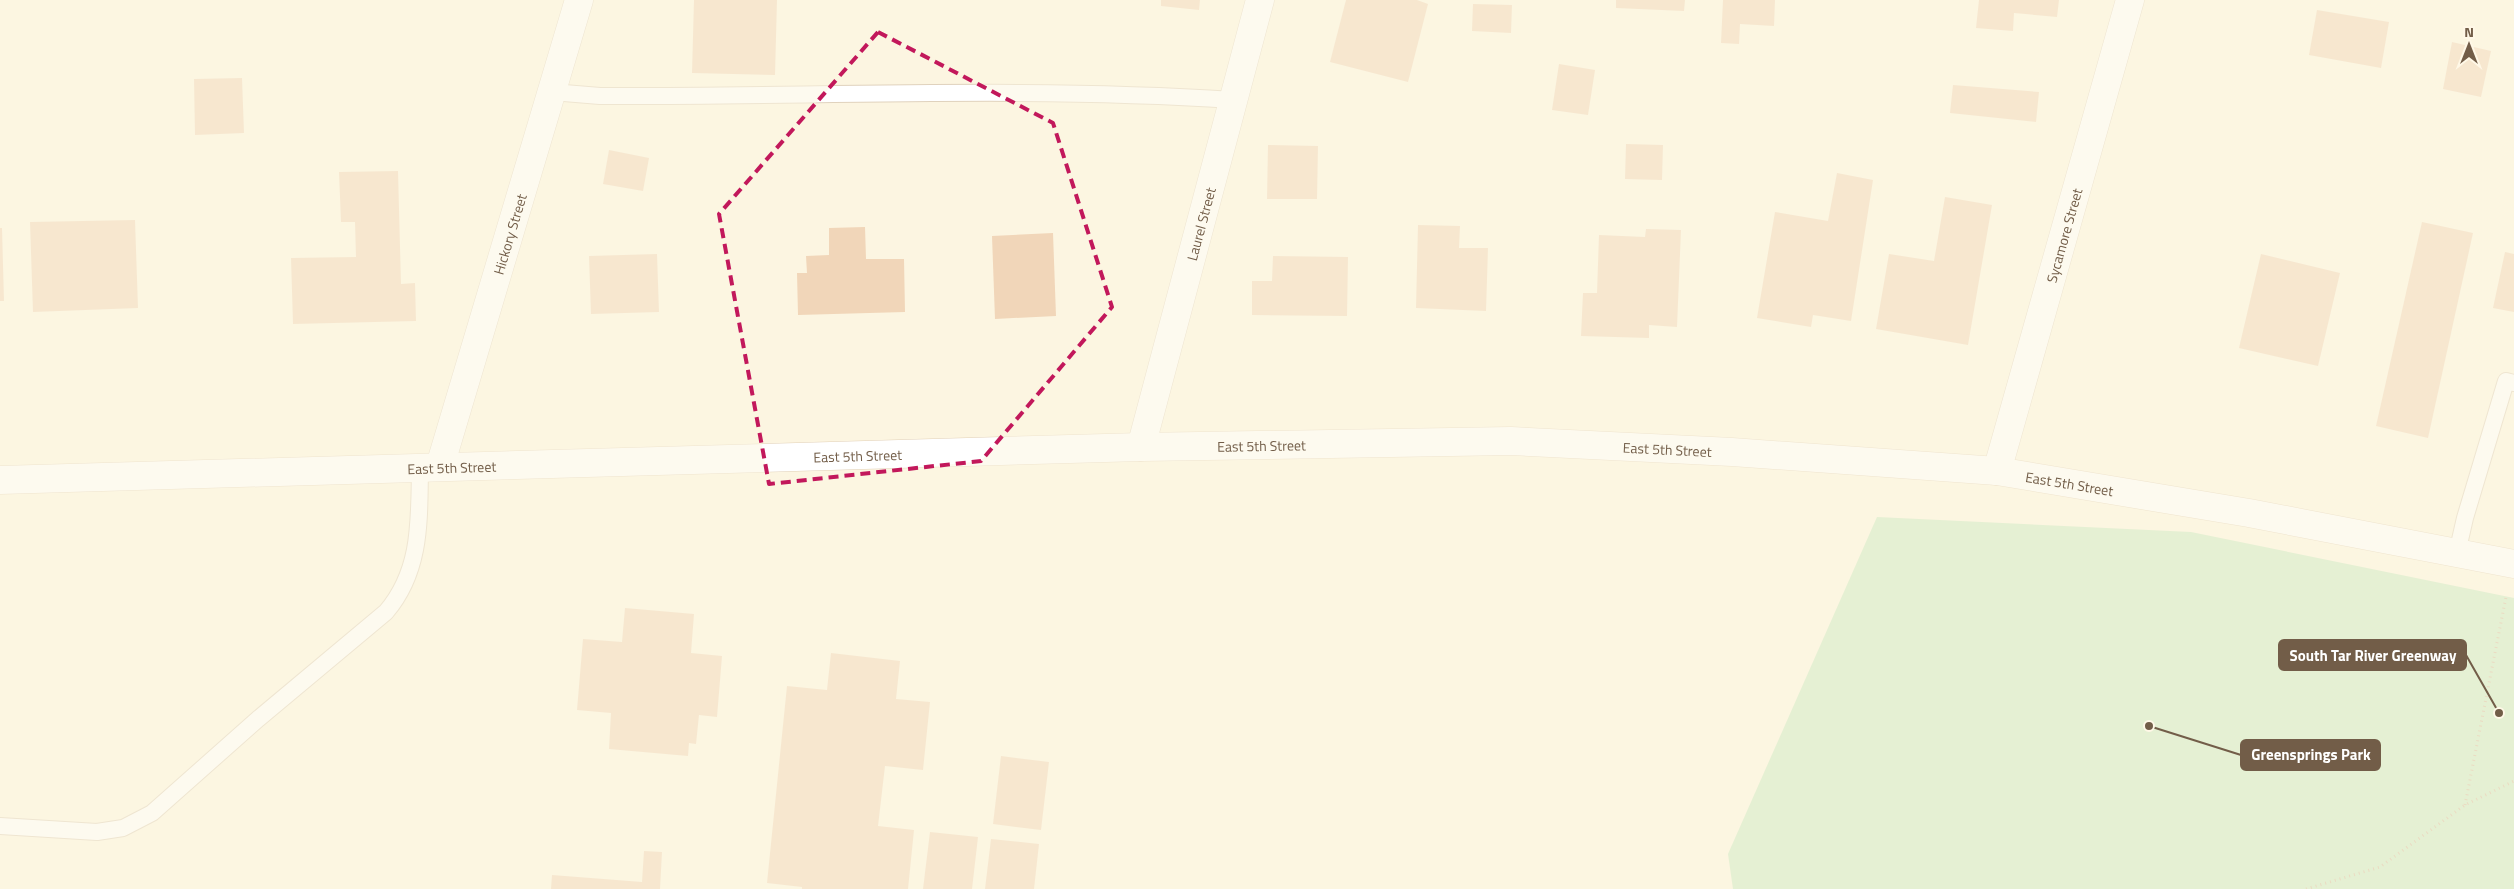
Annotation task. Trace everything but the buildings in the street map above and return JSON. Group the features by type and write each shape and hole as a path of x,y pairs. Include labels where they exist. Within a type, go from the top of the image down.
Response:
{"main road":[{"name":"Hickory Street","path":"430,467 552,92 579,0"},
{"name":"Laurel Street","path":"1141,447 1260,0"},
{"name":"Sycamore Street","path":"1997,471 2130,0"},
{"name":"East 5th Street","path":"0,480 1141,447 1511,441 1732,452 1997,471 2249,513 2513,564"}],"lane":[{"path":"552,92 609,96 1008,94 1164,96 1233,100"},
{"path":"2458,553 2466,518 2506,381 2514,383"},
{"path":"0,826 97,832 123,828 152,813 258,719 386,612 400,595 409,575 419,535 430,467"}],"path":[{"path":"2466,805 2513,564"},
{"path":"2306,889 2380,867 2466,805 2514,782"}],"highlighted area":[{"path":"878,32 1053,123 1112,307 981,461 769,484 719,214"}],"green space":[{"path":"1877,517 2191,532 2514,598 2514,889 1733,889 1728,854"}],"place":[{"name":"South Tar River Greenway","path":"2499,713"},
{"name":"Greensprings Park","path":"2149,726"}]}
